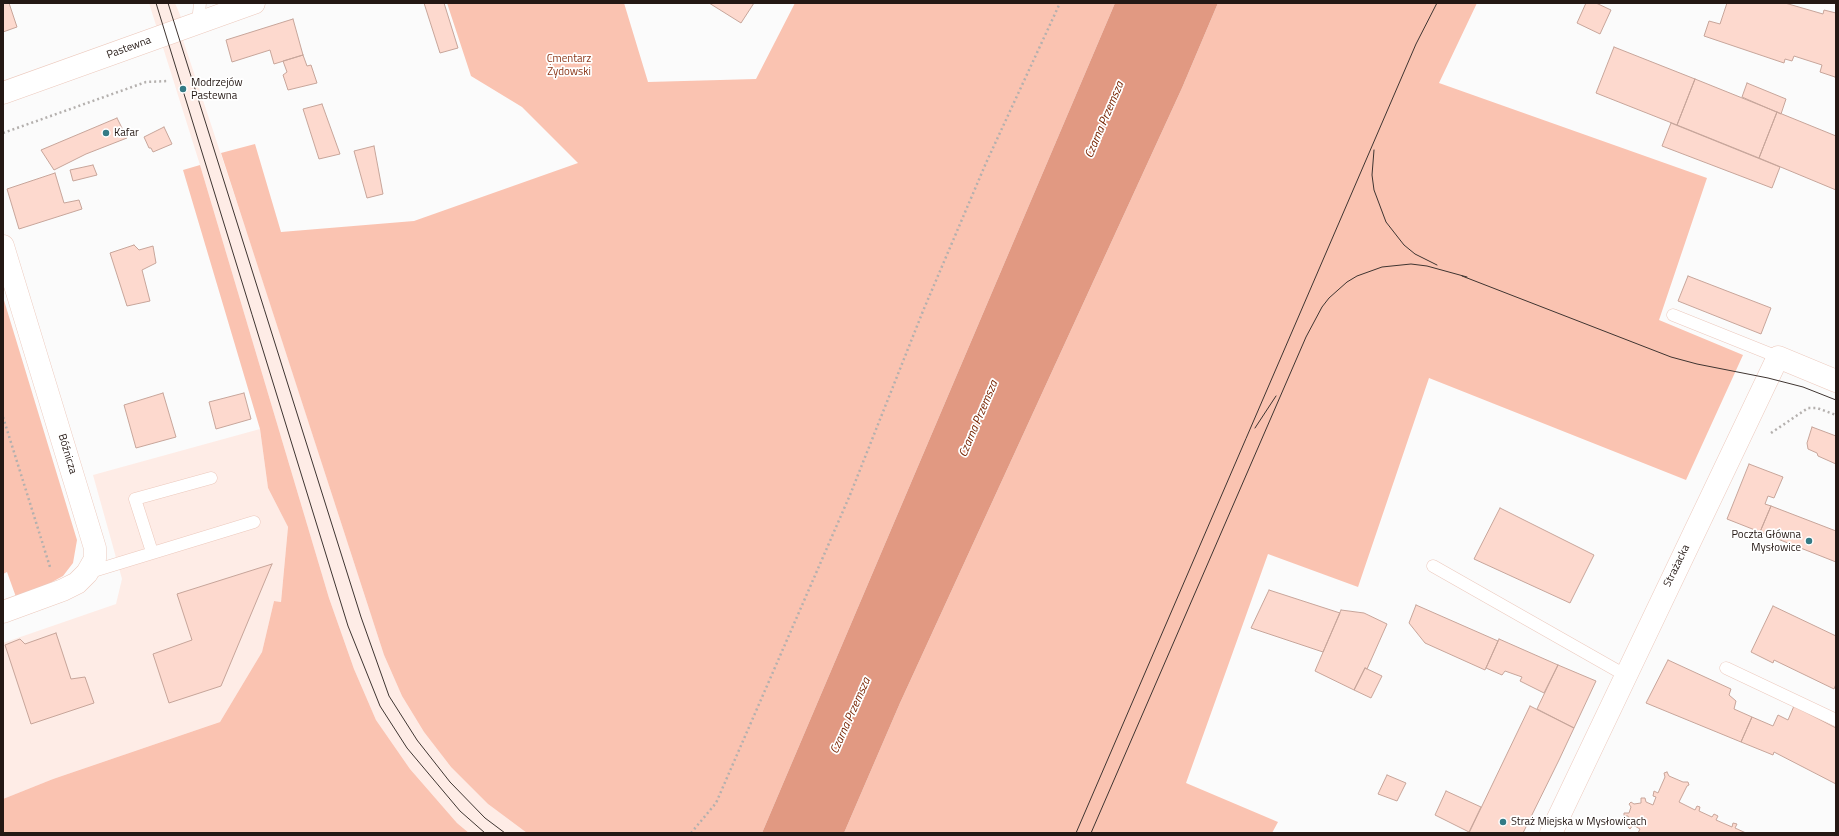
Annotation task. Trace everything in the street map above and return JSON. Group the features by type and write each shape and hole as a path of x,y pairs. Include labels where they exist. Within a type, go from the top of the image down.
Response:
{"street":[{"name":"Pastewna","path":"3,93 199,13 254,3"},
{"name":"Bóźnicza","path":"3,246 95,548 95,559 87,573 77,582 58,592 3,612"},
{"path":"1778,357 1836,381"},
{"name":"Strażacka","path":"1551,833 1778,357"}],"lane":[{"path":"1673,314 1778,357"},
{"path":"152,552 135,499 211,478"},
{"path":"87,573 254,522"},
{"path":"1433,566 1626,675"},
{"path":"1726,668 1836,720"}],"path":[{"path":"691,833 716,803 850,495 923,311 983,170 1060,3"},
{"path":"3,133 146,82 168,81"},
{"path":"1770,434 1808,408 1817,408 1836,415"},
{"path":"3,417 58,592"}],"shaded area":[{"path":"149,3 175,3 189,36 183,40 384,655 402,696 424,732 451,767 488,804 527,833 469,833 457,823 410,769 376,720 354,669 329,598 200,165"},
{"path":"260,429 268,488 288,527 281,602 274,601 262,652 220,722 53,779 3,799 3,643 116,604 122,579 93,475"}],"green space":[{"name":"Cmentarz Żydowski","path":"447,3 624,3 648,82 756,79 795,3 1115,3 762,833 527,833 488,804 451,767 424,732 402,696 384,655 221,153 255,144 281,232 414,221 578,163 522,107 471,76"},
{"path":"1218,3 1477,3 1439,83 1707,178 1659,320 1743,355 1686,480 1429,378 1358,587 1268,554 1186,783 1278,822 1272,833 844,833 900,703 1182,88"},
{"path":"200,165 329,598 354,669 376,720 410,769 457,823 469,833 3,833 3,799 53,779 220,722 262,652 274,601 281,602 288,527 268,488 260,429 183,170"},
{"path":"3,297 77,540 73,563 63,576 43,587 16,597 7,572 3,574"}],"water":[{"name":"Czarna Przemsza","path":"1115,3 1218,3 1182,88 900,703 844,833 762,833"}],"building":[{"path":"3,3 9,3 17,27 3,32"},
{"path":"424,3 444,3 458,48 440,53"},
{"path":"709,3 754,3 741,23"},
{"path":"1586,3 1596,3 1611,10 1600,34 1577,23"},
{"path":"1727,3 1785,3 1823,14 1824,10 1836,13 1836,79 1835,77 1820,72 1822,65 1794,56 1792,61 1785,59 1784,63 1704,36 1709,21 1720,24"},
{"path":"293,19 303,55 274,64 270,50 232,62 226,40"},
{"path":"1614,47 1695,79 1677,125 1596,93"},
{"path":"303,55 307,66 311,65 317,83 288,90 283,75 287,72 283,61"},
{"path":"1695,79 1777,112 1759,158 1677,125"},
{"path":"1747,83 1786,99 1781,114 1742,97"},
{"path":"322,104 340,154 319,159 303,109"},
{"path":"1777,112 1836,136 1836,190 1759,158"},
{"path":"117,118 127,138 86,154 54,170 41,150"},
{"path":"1671,123 1780,167 1772,188 1662,146"},
{"path":"164,127 172,144 153,152 151,148 149,148 144,137"},
{"path":"374,146 383,194 367,198 354,151"},
{"path":"93,165 97,175 73,181 70,170"},
{"path":"55,173 64,203 79,200 82,209 19,229 7,189"},
{"path":"134,245 139,250 153,246 156,263 142,270 150,301 127,306 110,253"},
{"path":"1688,276 1771,308 1761,334 1678,301"},
{"path":"163,393 176,437 136,448 124,405"},
{"path":"244,393 251,419 216,429 209,402"},
{"path":"1812,427 1836,436 1836,464 1818,456 1817,453 1808,449 1807,443"},
{"path":"1749,464 1783,477 1774,498 1768,496 1765,504 1771,506 1760,532 1727,519"},
{"name":"Poczta Główna Mysłowice","path":"1771,506 1836,531 1836,562 1760,532"},
{"path":"1500,508 1594,555 1570,603 1474,559"},
{"path":"272,564 221,686 169,703 153,654 192,640 177,594"},
{"path":"1269,590 1340,613 1323,652 1251,628"},
{"path":"1416,605 1498,641 1485,670 1425,643 1409,623"},
{"path":"1773,606 1836,636 1836,684 1834,689 1774,660 1773,663 1751,652"},
{"path":"1341,610 1364,613 1387,624 1367,669 1365,668 1354,690 1315,671"},
{"path":"56,633 71,679 85,677 94,703 31,724 5,645 20,639 25,644"},
{"path":"1499,639 1558,665 1544,693 1520,681 1522,677 1505,671 1502,675 1486,668"},
{"path":"1668,660 1731,689 1729,695 1736,701 1734,709 1752,717 1741,742 1646,703"},
{"path":"1558,665 1596,681 1574,728 1537,709"},
{"path":"1365,668 1382,676 1371,698 1354,690"},
{"path":"1530,706 1574,728 1559,760 1523,833 1469,833"},
{"path":"1794,706 1836,728 1836,784 1774,752 1773,755 1741,742 1752,717 1773,726 1778,715 1788,720"},
{"path":"1667,772 1669,776 1683,782 1688,782 1689,785 1687,786 1679,802 1695,810 1697,806 1700,807 1699,811 1712,817 1714,814 1718,816 1716,820 1732,827 1733,823 1737,824 1735,828 1746,833 1638,833 1640,829 1633,825 1630,829 1628,827 1631,823 1628,816 1624,816 1624,813 1629,813 1631,807 1629,804 1631,802 1634,804 1641,803 1641,798 1645,798 1646,802 1653,805 1656,797 1653,796 1654,791 1658,793 1665,777 1664,773"},
{"path":"1387,775 1406,783 1397,801 1378,794"},
{"path":"1446,791 1481,807 1469,832 1435,815"}],"tram line":[{"path":"156,3 348,626 380,706 407,748 460,811 485,833"},
{"path":"168,3 361,617 389,696 417,740 450,782 485,818 505,833"},
{"path":"1076,833 1416,44 1437,3"},
{"path":"1374,150 1372,175 1374,190 1386,222 1404,245 1415,254 1437,265"},
{"path":"1091,833 1306,337 1322,307 1329,298 1347,282 1357,276 1382,267 1411,264 1427,266 1467,277"},
{"path":"1462,276 1671,357 1803,387 1836,400"},
{"path":"1255,428 1276,396"}],"place":[{"name":"Modrzejów Pastewna","path":"183,89"},
{"name":"Kafar","path":"106,133"},
{"name":"Poczta Główna Mysłowice","path":"1809,541"},
{"name":"Straż Miejska w Mysłowicach","path":"1503,822"}]}
